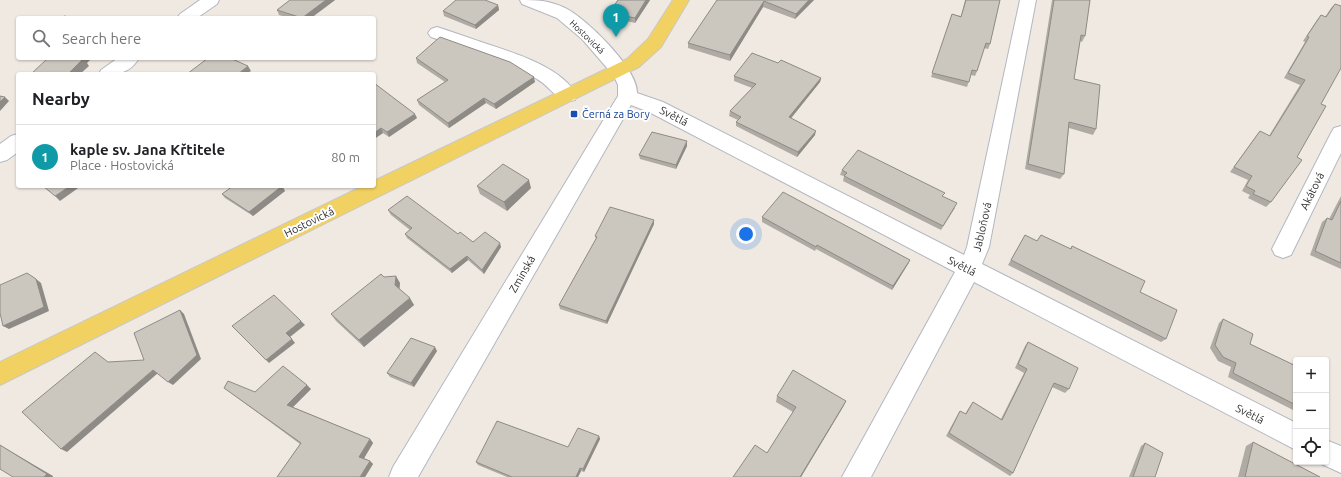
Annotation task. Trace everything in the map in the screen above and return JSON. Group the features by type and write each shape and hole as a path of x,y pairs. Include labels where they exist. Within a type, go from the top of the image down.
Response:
{"main road":[{"name":"Hostovická","path":"0,374 568,95 642,57 655,44 682,0"}],"street":[{"path":"189,16 212,0"},
{"name":"Hostovická","path":"528,0 569,18 583,31 618,70"},
{"name":"Jabloňová","path":"856,477 969,269 977,251 981,238 1028,0"},
{"path":"437,33 524,63 548,77 568,95"},
{"path":"111,72 127,60"},
{"path":"618,70 626,82 628,90 627,96"},
{"name":"Světlá","path":"627,96 656,107 1293,435"},
{"name":"Zminská","path":"403,477 627,96"},
{"name":"Akátová","path":"1283,250 1341,133"},
{"path":"0,155 16,143"},
{"path":"1329,454 1341,460"}],"building":[{"path":"290,0 326,0 305,16 296,16 277,10"},
{"path":"456,0 485,0 498,5 475,25 443,11"},
{"path":"618,0 646,0 635,18 609,13"},
{"path":"717,0 809,0 796,14 764,1 730,55 688,43"},
{"path":"966,0 1000,0 990,44 986,43 977,71 972,70 969,82 932,73 952,14 961,17"},
{"path":"1054,0 1090,0 1085,36 1081,35 1074,79 1100,85 1096,129 1069,122 1064,174 1028,164"},
{"path":"1335,4 1341,6 1341,68 1321,104 1326,106 1297,157 1302,160 1271,202 1253,194 1255,191 1246,186 1252,176 1234,167 1260,131 1270,136 1305,80 1288,73 1309,37 1307,36 1321,15 1326,17"},
{"path":"440,37 510,62 534,77 494,104 484,98 448,123 417,100 448,80 416,58"},
{"path":"752,53 778,63 781,60 821,78 789,117 816,131 798,152 736,122 741,117 730,111 756,84 734,76"},
{"path":"46,60 82,60 70,72 33,72"},
{"path":"205,60 234,60 248,66 240,72 190,72"},
{"path":"376,85 415,114 387,132 381,128 376,132"},
{"path":"0,96 5,97 0,102"},
{"path":"652,132 687,141 676,165 639,155"},
{"path":"858,150 945,193 942,196 957,203 943,226 844,176 847,173 842,170"},
{"path":"503,164 529,180 504,202 477,186"},
{"path":"45,188 67,188 55,196"},
{"path":"230,188 279,188 249,212 222,194"},
{"path":"783,192 910,260 893,286 817,245 816,247 762,217"},
{"path":"407,196 458,234 460,232 473,242 485,232 500,243 482,270 467,256 450,269 405,234 412,228 388,210"},
{"path":"1341,201 1341,263 1315,251 1327,218 1332,220"},
{"path":"610,207 654,220 606,321 559,305 597,237 595,236"},
{"path":"1025,235 1037,241 1041,235 1071,249 1072,246 1145,281 1140,292 1177,310 1166,339 1011,260"},
{"path":"27,273 36,279 44,307 3,326 0,313 0,285"},
{"path":"381,274 384,277 396,276 395,285 410,298 359,340 331,314"},
{"path":"274,295 301,321 286,333 292,339 266,360 232,326"},
{"path":"180,310 197,355 168,382 153,370 61,449 22,412 95,352 108,362 144,360 134,333"},
{"path":"1223,319 1253,334 1250,344 1293,365 1293,403 1233,373 1236,363 1223,357 1215,345"},
{"path":"411,338 435,347 411,383 387,373"},
{"path":"1028,342 1078,368 1069,389 1054,383 1013,473 949,433 960,411 966,414 973,402 1002,420 1027,369 1018,364"},
{"path":"283,366 307,385 287,405 370,439 359,457 370,461 360,477 277,477 301,443 224,388 228,381 255,392"},
{"path":"793,370 846,401 800,477 733,477 755,445 767,453 796,407 777,396"},
{"path":"497,421 568,447 578,428 599,436 583,469 580,468 576,477 512,477 476,462"},
{"path":"1253,442 1293,463 1293,465 1297,465 1320,477 1245,477"},
{"path":"1145,443 1163,453 1155,477 1133,477"},
{"path":"0,445 47,474 44,477 13,477 0,469"}],"place":[{"name":"kaple sv. Jana Křtitele","path":"616,37"},
{"name":"Černá za Bory","path":"574,114"}]}
